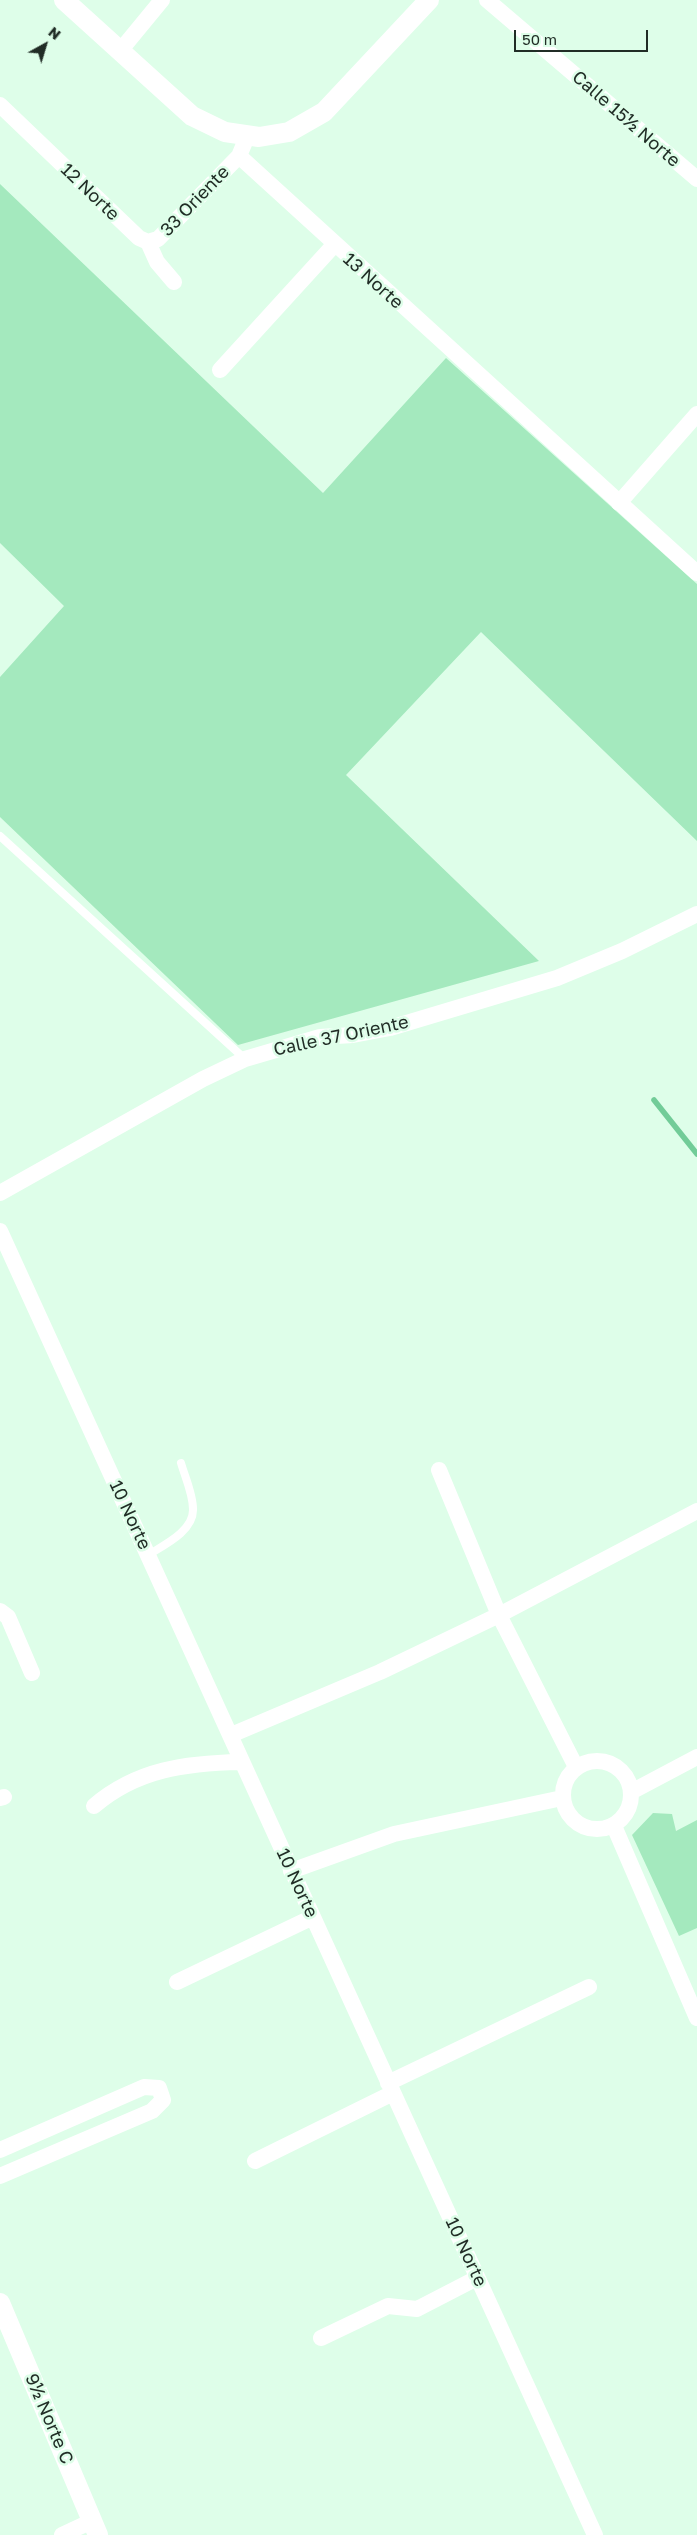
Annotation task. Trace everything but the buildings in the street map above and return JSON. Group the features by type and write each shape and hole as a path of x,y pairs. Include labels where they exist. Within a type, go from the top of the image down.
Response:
{"street":[{"path":"64,0 192,116 225,132 247,137 280,135 302,127 319,116 333,104 422,3"},
{"path":"120,50 162,0"},
{"name":"Calle 15½ Norte","path":"487,0 697,179"},
{"name":"12 Norte","path":"0,105 139,238 148,242 157,262 174,282"},
{"path":"239,156 247,137"},
{"name":"33 Oriente","path":"148,242 158,239 239,156"},
{"name":"13 Norte","path":"239,156 334,245 697,573"},
{"path":"220,370 334,245"},
{"path":"619,503 697,414"},
{"name":"Calle 37 Oriente","path":"0,1193 203,1079 244,1059 320,1037 353,1035 390,1028 557,978 622,951 697,914"},
{"name":"10 Norte","path":"0,1232 595,2535"},
{"path":"439,1470 499,1615 576,1767"},
{"path":"231,1735 380,1672 499,1615 697,1512"},
{"path":"0,1611 8,1617 32,1672"},
{"path":"631,1792 697,1757"},
{"path":"599,1761 611,1764 621,1770 628,1780 631,1792 628,1811 614,1826 601,1830 587,1829 575,1822 566,1812 562,1798 564,1784 576,1767 587,1762 599,1761"},
{"path":"94,1806 110,1792 126,1783 175,1766 241,1762"},
{"path":"291,1871 394,1834 562,1798"},
{"path":"614,1826 697,2018"},
{"path":"177,1982 313,1917"},
{"path":"255,2161 390,2088 589,1987"},
{"path":"0,2150 144,2087 158,2088 162,2100 158,2107 0,2176"},
{"path":"108,2103 118,2126"},
{"path":"65,2122 75,2144"},
{"path":"20,2141 31,2163"},
{"path":"321,2338 388,2306 417,2309 477,2278"},
{"name":"9½ Norte C","path":"0,2303 95,2528"},
{"path":"62,2535 95,2528"}],"lane":[{"path":"0,836 244,1059"},
{"path":"148,1555 183,1531 190,1521 193,1510 181,1463"}],"green space":[{"path":"0,184 323,493 446,358 697,584 697,841 481,632 346,775 539,961 238,1045 0,817 0,677 64,606 0,543"},
{"path":"653,1813 672,1814 676,1831 697,1820 697,1928 679,1936 632,1835"}],"waterway":[{"path":"654,1100 697,1154"}]}
